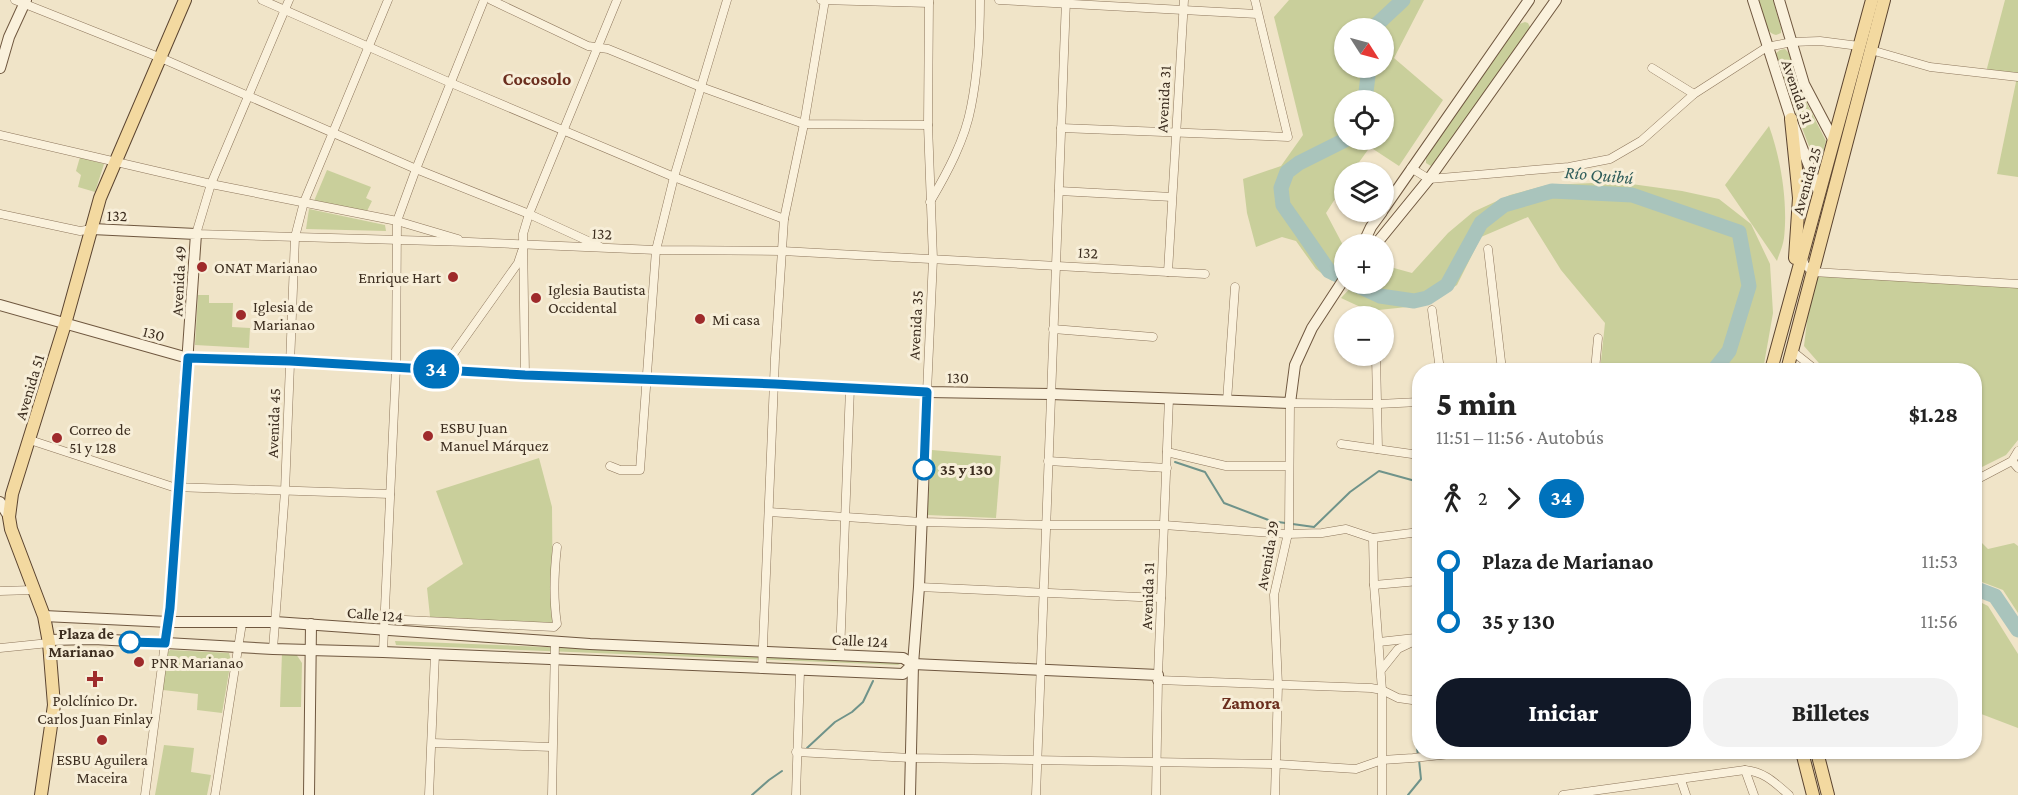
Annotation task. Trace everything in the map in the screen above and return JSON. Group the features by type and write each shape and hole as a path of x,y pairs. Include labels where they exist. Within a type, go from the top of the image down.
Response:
{"main road":[{"name":"Avenida 51","path":"41,795 54,705 49,641 44,616 6,521 100,198 185,0"},
{"name":"Avenida 25","path":"1788,363 1841,164 1865,48 1872,0"},
{"name":"Avenida 25","path":"1774,363 1834,141 1865,48 1884,0"},
{"path":"1786,317 1796,253 1799,198 1791,119"},
{"path":"1834,141 1841,164"},
{"path":"1804,759 1813,795"},
{"path":"1819,759 1828,795"}],"street":[{"path":"262,0 674,177 784,219"},
{"name":"Avenida 49","path":"145,795 169,622 196,234 211,184 289,0"},
{"name":"Avenida 45","path":"273,649 285,491 295,237 304,202 388,0"},
{"path":"382,652 396,367 397,221 484,0"},
{"path":"491,0 588,46 608,49 701,87 804,124 928,125"},
{"path":"525,375 523,234 529,214 617,0"},
{"path":"610,466 620,470 640,470 656,250 674,177 727,0"},
{"path":"762,669 784,219 804,124 824,0 929,1"},
{"path":"930,202 960,143 971,109 980,36 980,0"},
{"path":"999,0 1257,14"},
{"name":"Avenida 31","path":"1168,272 1184,0"},
{"path":"1061,128 1288,137 1255,0"},
{"path":"1394,193 1529,0"},
{"path":"1384,234 1429,179 1556,0"},
{"name":"Avenida 31","path":"1753,0 1791,119 1819,192"},
{"name":"Avenida 31","path":"1779,0 1804,84 1834,141"},
{"path":"0,68 22,1 161,58 416,169 529,214 603,248"},
{"name":"Avenida 35","path":"910,795 913,663 919,587 933,259 928,125 929,1"},
{"path":"1036,795 1066,2"},
{"path":"1522,11 1540,22"},
{"path":"1411,168 1429,179 1569,166 1610,159 1641,141 1694,94 1767,47 1792,42 1820,42 1865,48 1930,67 2018,77"},
{"path":"1652,68 1694,94"},
{"path":"0,135 211,184 397,221 469,242"},
{"path":"1059,191 1173,197"},
{"name":"132","path":"0,214 80,231 469,242 656,250 782,250 1205,274"},
{"path":"442,370 518,263 524,244"},
{"path":"1488,249 1501,363"},
{"path":"1802,256 1805,265 1812,272 2018,284"},
{"path":"1227,401 1235,287"},
{"name":"Avenida 29","path":"1275,795 1278,685 1274,595 1288,528 1290,402 1295,365 1312,328 1334,293"},
{"name":"130","path":"0,305 188,358 927,392 1051,393 1227,401 1378,404 1412,402"},
{"path":"1432,310 1439,363"},
{"path":"1053,329 1153,337"},
{"path":"1596,363 1598,338"},
{"path":"1791,350 1807,363"},
{"path":"1376,366 1378,449"},
{"path":"840,654 850,388"},
{"name":"Avenida 31","path":"1156,795 1158,677 1169,398"},
{"path":"30,440 180,488 390,494"},
{"path":"1341,444 1412,455"},
{"path":"1167,452 1226,466 1289,466"},
{"path":"1982,478 2012,461 2018,452"},
{"path":"1048,461 1167,468"},
{"path":"2012,461 2018,468"},
{"path":"0,502 6,521"},
{"path":"769,512 922,522 1288,528 1322,533 1346,529 1372,538 1412,533"},
{"path":"1372,538 1382,690 1382,795"},
{"path":"383,625 554,627 556,624 554,604 557,547"},
{"path":"1374,585 1412,582"},
{"path":"919,587 1161,598"},
{"path":"0,591 34,590"},
{"name":"Calle 124","path":"44,616 169,622 383,625 555,642 840,654 903,658 913,663 903,674 554,658 273,649 94,639 49,641"},
{"path":"216,795 242,623"},
{"path":"309,795 311,624"},
{"path":"1379,642 1412,639"},
{"path":"0,648 49,641"},
{"path":"552,795 555,642"},
{"path":"1381,671 1398,649 1412,642"},
{"path":"429,795 435,654"},
{"path":"913,663 1382,690 1398,698 1412,700"},
{"path":"796,795 800,670"},
{"path":"432,743 552,747"},
{"path":"796,752 911,758 1277,764 1356,769 1382,760 1412,758"},
{"path":"1745,770 1754,795"},
{"path":"1563,795 1619,792 1745,770 1759,772 1790,795"},
{"path":"1681,780 1686,795"}],"green space":[{"path":"1289,0 1424,0 1394,58 1443,100 1399,166 1375,150 1394,150 1394,90 1334,90 1334,150 1368,150 1359,162 1334,162 1334,201 1326,213 1337,234 1334,234 1334,278 1332,281 1316,269 1296,241 1282,237 1256,247 1247,213 1243,179 1281,166 1303,135 1274,17"},
{"path":"1759,0 1773,0 1781,33 1776,35 1768,30"},
{"path":"2005,0 2018,0 2018,177 1997,174 2017,77 1986,72"},
{"path":"1525,22 1530,27 1529,31 1435,164 1431,166 1426,163 1426,158 1519,24"},
{"path":"1785,49 1789,53 1798,86 1826,141 1818,170 1776,59 1775,54"},
{"path":"1769,126 1777,152 1784,196 1784,238 1777,261 1725,185"},
{"path":"80,157 104,164 95,192 78,187 81,175 76,171"},
{"path":"327,170 371,187 366,198 372,201 367,211 314,201"},
{"path":"1617,182 1682,191 1719,199 1751,224 1770,264 1773,313 1764,363 1601,363 1605,323 1561,270 1528,217 1481,237 1457,285 1426,305 1394,308 1394,306 1358,306 1341,298 1345,294 1394,294 1394,268 1412,273 1448,233 1473,212 1510,195 1547,185"},
{"path":"309,209 385,225 386,231 306,229"},
{"path":"1813,272 2018,283 2018,440 2006,455 1982,467 1982,363 1819,363 1804,346"},
{"path":"198,295 209,295 209,303 233,303 232,327 250,328 249,348 195,345"},
{"path":"932,450 1001,456 996,518 927,515"},
{"path":"539,458 552,507 553,628 431,626 427,588 463,564 436,491"},
{"path":"1982,543 1988,549 2014,543 2018,546 2018,613 2003,590 1982,582"},
{"path":"1982,603 1988,606 2018,654 2018,728 1982,714"},
{"path":"395,641 899,661 900,664 396,645"},
{"path":"170,650 229,653 231,660 222,713 197,710 198,694 163,690 166,654"},
{"path":"282,653 296,654 302,663 301,707 280,707"},
{"path":"164,745 194,748 191,772 211,775 207,795 155,795"}],"waterway":[{"name":"Río Quibú","path":"1384,18 1403,0"},
{"name":"Río Quibú","path":"1366,90 1368,78"},
{"name":"Río Quibú","path":"1334,146 1299,163 1287,172 1281,188 1283,205 1329,271 1334,273"},
{"name":"Río Quibú","path":"1376,294 1414,301 1427,298 1447,285 1481,223 1504,205 1552,191 1632,195 1739,232 1749,286 1729,351 1720,363"},
{"path":"1175,462 1205,472 1224,503 1271,521 1314,527 1350,492 1379,471 1412,480"},
{"name":"Río Quibú","path":"1982,591 1995,596 2018,630"},
{"path":"807,748 835,722 863,702 873,681"},
{"path":"1408,795 1421,779 1419,760"},
{"path":"752,795 782,771"}],"bus line":[{"name":"34","path":"130,642 165,643 180,488 188,358 927,392 924,469"}],"place":[{"name":"ONAT Marianao","path":"202,267"},
{"name":"Enrique Hart","path":"453,277"},
{"name":"Iglesia Bautista Occidental","path":"536,298"},
{"name":"Iglesia de Marianao","path":"241,315"},
{"name":"Mi casa","path":"700,319"},
{"name":"ESBU Juan Manuel Márquez","path":"428,436"},
{"name":"Correo de 51 y 128","path":"57,438"},
{"name":"35 y 130","path":"924,469"},
{"name":"Plaza de Marianao","path":"130,642"},
{"name":"PNR Marianao","path":"139,662"},
{"name":"Polclínico Dr. Carlos Juan Finlay","path":"95,679"},
{"name":"ESBU Aguilera Maceira","path":"102,740"}],"district":[{"name":"Cocosolo","path":"537,79"},
{"name":"Zamora","path":"1251,703"}]}
